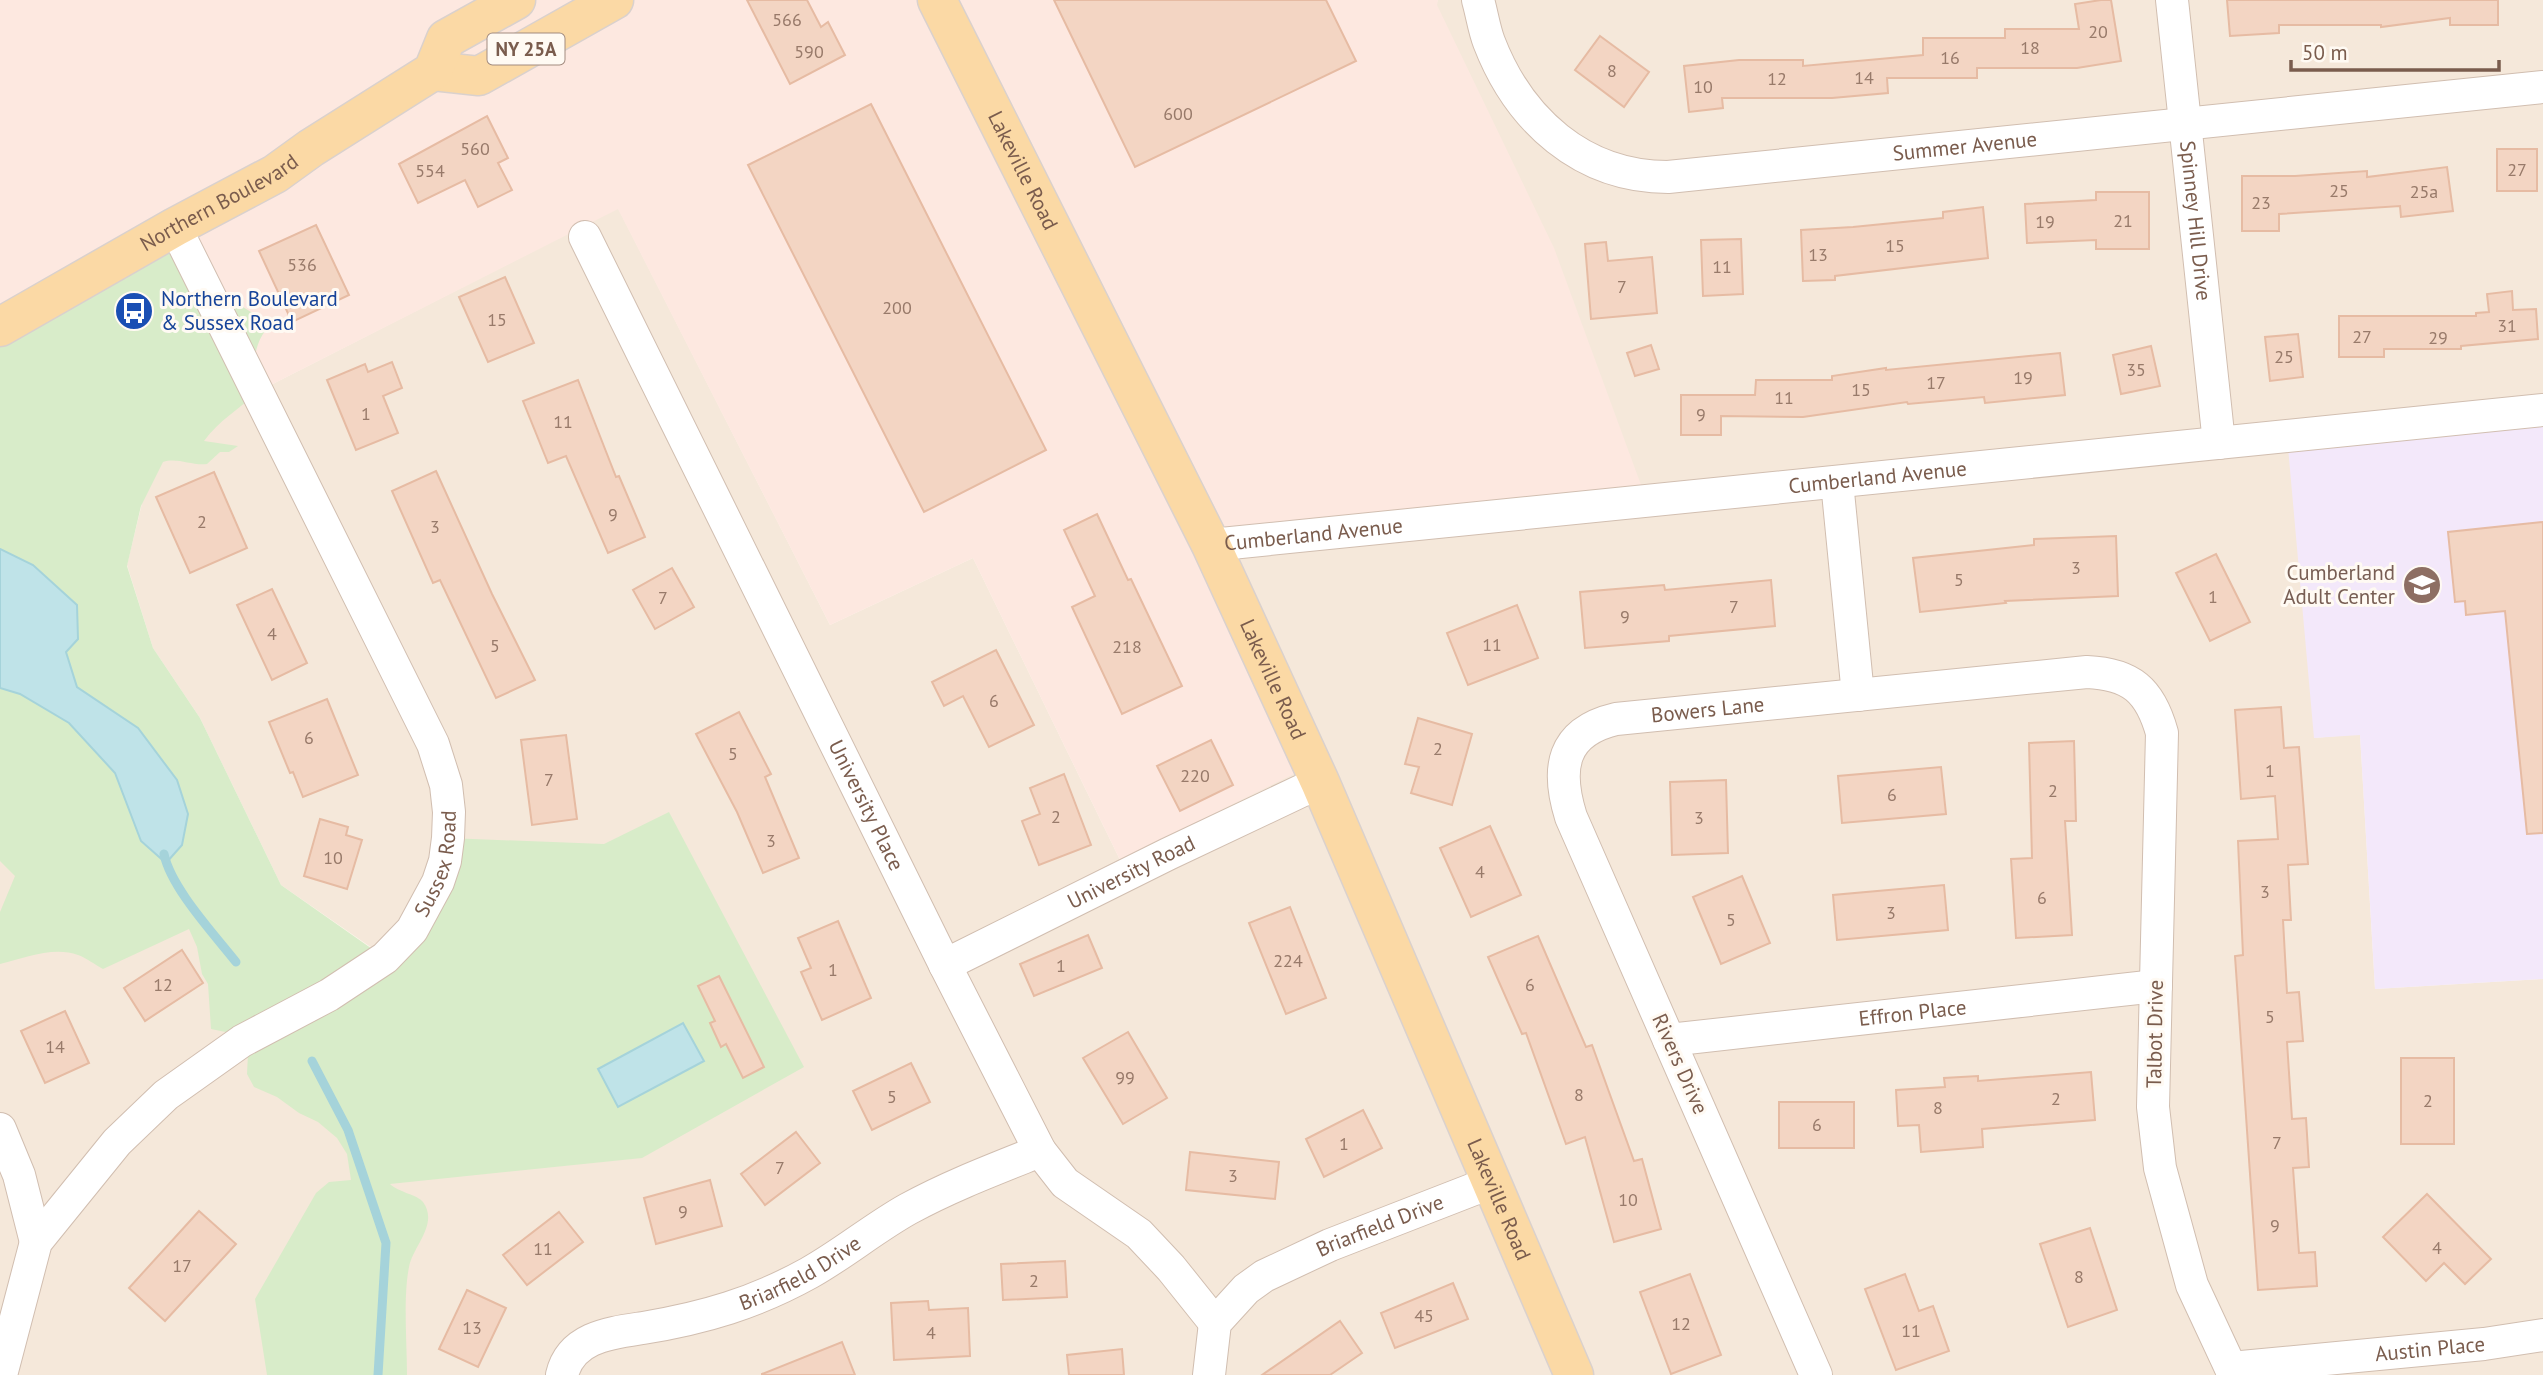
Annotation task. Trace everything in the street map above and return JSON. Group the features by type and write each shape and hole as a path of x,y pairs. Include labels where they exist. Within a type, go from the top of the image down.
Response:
{"main road":[{"name":"NY 25A","path":"516,0 446,39 433,71 480,76 614,0"},
{"name":"Lakeville Road","path":"937,0 1211,545 1320,782 1574,1375"},
{"name":"Northern Boulevard","path":"0,327 275,174 433,71"}],"street":[{"name":"Summer Avenue","path":"1478,0 1489,41 1509,83 1542,127 1563,145 1607,168 1642,177 1668,177 2543,86"},
{"name":"Spinney Hill Drive","path":"2172,0 2218,443"},
{"name":"Sussex Road","path":"1,1375 36,1242 117,1142 166,1095 242,1041 329,995 385,958 412,930 438,882 445,861 449,812 446,785 433,744 176,227"},
{"name":"University Place","path":"585,237 945,965 1040,1151 1065,1183 1139,1234 1171,1268 1215,1323"},
{"name":"Cumberland Avenue","path":"1211,545 2543,410"},
{"path":"1837,482 1858,695"},
{"name":"Bowers Lane","path":"1569,750 1584,731 1601,722 1616,719 2087,672 2112,673 2138,687"},
{"name":"Talbot Drive","path":"2138,687 2155,710 2162,733 2153,1107 2160,1168 2192,1285 2232,1371"},
{"name":"Rivers Drive","path":"1569,750 1562,777 1572,817 1815,1375"},
{"name":"University Road","path":"945,965 1141,867 1320,782"},
{"name":"Effron Place","path":"1669,1040 2156,986"},
{"path":"0,1129 19,1175 36,1242"},
{"name":"Briarfield Drive","path":"562,1375 567,1360 584,1342 628,1330 693,1320 744,1305 810,1273 907,1210 958,1184 1040,1151"},
{"name":"Briarfield Drive","path":"1215,1323 1246,1289 1264,1276 1330,1245 1492,1182"},
{"path":"1209,1375 1215,1323"},
{"name":"Austin Place","path":"2232,1371 2484,1344 2543,1335"}],"shaded area":[{"path":"0,0 1438,0 1437,5 1554,248 1648,504 1211,545 1312,765 1120,860 973,558 830,625 618,209 257,392 0,327"},
{"path":"1438,0 2543,0 2543,410 2314,738 2360,734 2375,989 2543,979 2543,1375 0,1375 0,827 189,929 385,957 281,885 200,718 153,648 127,565 153,458 257,392 618,208 830,625 973,558 1120,860 1211,545"},
{"name":"Cumberland Adult Center","path":"2543,410 2543,979 2375,989 2360,735 2314,738 2287,436"}],"green space":[{"path":"175,227 218,297 232,300 270,324 257,349 257,392 216,427 204,441 238,446 229,452 220,452 207,464 174,460 163,462 141,506 127,566 153,648 200,718 281,885 385,958 448,838 604,844 669,812 804,1067 642,1158 390,1184 423,1202 428,1218 424,1235 411,1259 407,1279 407,1375 267,1375 255,1299 316,1193 329,1182 351,1180 347,1154 337,1138 318,1122 299,1113 277,1097 254,1087 247,1074 248,1054 240,1035 211,1029 208,984 202,974 197,947 189,929 103,969 81,956 59,952 0,964 0,912 15,876 0,861 0,327"}],"water":[{"path":"0,549 33,565 77,605 78,639 66,652 77,687 138,728 177,780 188,814 182,845 166,863 141,841 115,773 69,723 20,694 0,688"},
{"path":"683,1023 704,1061 618,1107 598,1069"}],"building":[{"path":"747,0 807,0 821,27 828,22 845,55 790,84"},
{"path":"1054,0 1326,0 1356,61 1135,167"},
{"path":"2111,0 2121,61 2077,68 1977,68 1977,78 1887,78 1888,93 1832,98 1722,98 1723,108 1689,112 1684,66 1739,60 1803,60 1803,66 1923,55 1923,38 2005,38 2005,29 2079,29 2075,4"},
{"path":"2227,0 2498,0 2498,25 2450,25 2450,18 2381,27 2279,25 2279,33 2230,36"},
{"path":"1600,36 1649,72 1624,107 1575,70"},
{"path":"871,104 1046,450 924,512 748,165"},
{"path":"487,116 508,158 498,163 512,190 478,207 465,180 418,203 399,164"},
{"path":"2497,149 2537,149 2537,191 2497,191"},
{"path":"2447,167 2453,211 2401,217 2400,206 2279,214 2279,231 2242,231 2242,176 2295,176 2367,171 2367,177"},
{"path":"2096,192 2149,192 2149,249 2096,249 2096,240 2027,243 2025,204 2096,200"},
{"path":"1983,207 1988,258 1835,276 1835,280 1803,281 1801,230 1943,218 1943,212"},
{"path":"316,225 349,295 292,322 259,251"},
{"path":"1741,239 1743,294 1703,296 1701,240"},
{"path":"1606,242 1608,261 1652,257 1657,313 1591,319 1585,244"},
{"path":"505,277 534,343 488,362 459,297"},
{"path":"2512,291 2513,310 2536,309 2538,339 2461,346 2461,349 2384,349 2384,357 2339,357 2339,316 2476,316 2476,313 2489,312 2487,294"},
{"path":"2298,334 2303,377 2270,381 2265,337"},
{"path":"1651,345 1659,369 1635,376 1627,353"},
{"path":"2151,346 2160,386 2121,394 2113,355"},
{"path":"2060,353 2065,395 1985,403 1984,397 1907,402 1803,417 1721,416 1721,435 1681,435 1681,395 1755,395 1756,380 1832,380 1832,376 1886,368"},
{"path":"392,362 402,388 383,396 398,433 356,450 327,380 365,364 368,372"},
{"path":"578,380 616,477 619,476 645,537 608,553 566,456 548,463 523,401"},
{"path":"436,471 535,680 496,698 440,580 433,583 392,491"},
{"path":"214,472 247,548 190,573 156,497"},
{"path":"1097,514 1182,686 1122,714 1072,607 1095,596 1064,530"},
{"path":"2543,522 2543,833 2527,834 2505,611 2466,615 2465,601 2455,602 2448,532"},
{"path":"2116,536 2118,596 2005,601 2006,603 1920,612 1913,558 2034,545 2034,539"},
{"path":"2216,554 2250,622 2210,641 2176,573"},
{"path":"672,568 694,607 655,629 633,590"},
{"path":"1771,580 1775,626 1669,636 1669,641 1585,648 1580,592 1664,585 1665,590"},
{"path":"272,589 307,663 272,680 237,605"},
{"path":"1517,605 1538,658 1468,685 1447,633"},
{"path":"996,650 1034,725 989,747 963,696 944,706 932,682"},
{"path":"327,699 358,775 303,797 269,722"},
{"path":"2281,707 2284,748 2299,747 2308,864 2288,865 2291,920 2283,920 2287,993 2299,992 2303,1041 2287,1042 2292,1119 2306,1118 2309,1167 2293,1168 2299,1253 2315,1252 2317,1286 2258,1290 2235,956 2243,955 2238,841 2278,839 2275,796 2241,799 2235,710"},
{"path":"739,712 771,774 765,777 799,858 763,873 737,812 696,734"},
{"path":"1418,718 1472,734 1452,805 1411,793 1419,767 1405,764"},
{"path":"566,735 577,819 532,825 521,740"},
{"path":"1211,740 1233,785 1180,811 1157,766"},
{"path":"2074,741 2076,821 2065,821 2072,935 2016,938 2011,859 2032,858 2029,743"},
{"path":"1941,767 1946,814 1842,823 1838,776"},
{"path":"1064,774 1091,845 1039,865 1022,821 1040,814 1030,788"},
{"path":"1726,780 1728,853 1672,855 1670,782"},
{"path":"320,819 348,827 346,835 362,840 347,889 304,876"},
{"path":"1490,826 1521,895 1471,917 1440,848"},
{"path":"1742,876 1770,943 1721,964 1693,897"},
{"path":"1944,885 1948,930 1837,940 1833,895"},
{"path":"1290,907 1326,998 1286,1014 1249,923"},
{"path":"838,921 871,998 822,1020 801,972 811,968 798,938"},
{"path":"1088,935 1102,968 1034,996 1020,964"},
{"path":"1538,936 1586,1047 1592,1045 1634,1161 1642,1159 1661,1229 1614,1242 1585,1137 1566,1144 1526,1033 1522,1034 1488,957"},
{"path":"182,950 203,983 145,1021 124,988"},
{"path":"719,976 764,1067 743,1078 726,1044 721,1047 710,1023 715,1021 698,986"},
{"path":"65,1011 89,1063 45,1083 21,1031"},
{"path":"1128,1032 1167,1098 1123,1124 1083,1058"},
{"path":"2401,1058 2454,1058 2454,1144 2401,1144"},
{"path":"911,1063 930,1102 872,1130 853,1091"},
{"path":"2091,1072 2095,1120 1982,1129 1983,1147 1921,1152 1919,1125 1898,1126 1896,1090 1945,1087 1944,1078 1978,1076 1978,1081"},
{"path":"1779,1102 1854,1102 1854,1148 1779,1148"},
{"path":"1363,1110 1382,1148 1324,1177 1306,1139"},
{"path":"796,1132 820,1163 765,1205 741,1174"},
{"path":"1190,1152 1279,1162 1275,1199 1186,1190"},
{"path":"710,1180 722,1226 656,1244 644,1198"},
{"path":"2427,1194 2491,1259 2465,1284 2444,1263 2426,1281 2383,1237"},
{"path":"199,1211 236,1244 165,1321 129,1288"},
{"path":"559,1212 583,1242 527,1285 503,1255"},
{"path":"2090,1228 2117,1310 2068,1327 2040,1244"},
{"path":"1065,1261 1067,1297 1003,1300 1001,1264"},
{"path":"1690,1274 1721,1355 1671,1374 1640,1292"},
{"path":"1905,1274 1919,1311 1933,1306 1949,1351 1896,1370 1865,1289"},
{"path":"1453,1283 1468,1319 1395,1348 1381,1313"},
{"path":"467,1290 506,1308 478,1367 439,1349"},
{"path":"928,1301 929,1310 968,1308 970,1356 894,1360 891,1303"},
{"path":"1340,1321 1362,1353 1330,1375 1262,1375"},
{"path":"842,1342 855,1375 762,1375 762,1374"},
{"path":"1122,1349 1124,1375 1069,1375 1067,1355"}],"waterway":[{"path":"164,854 184,896 236,962"},
{"path":"312,1061 348,1130 386,1243 378,1375"}],"place":[{"name":"Northern Boulevard & Sussex Road","path":"134,311"},
{"name":"Cumberland Adult Center","path":"2422,585"}]}
